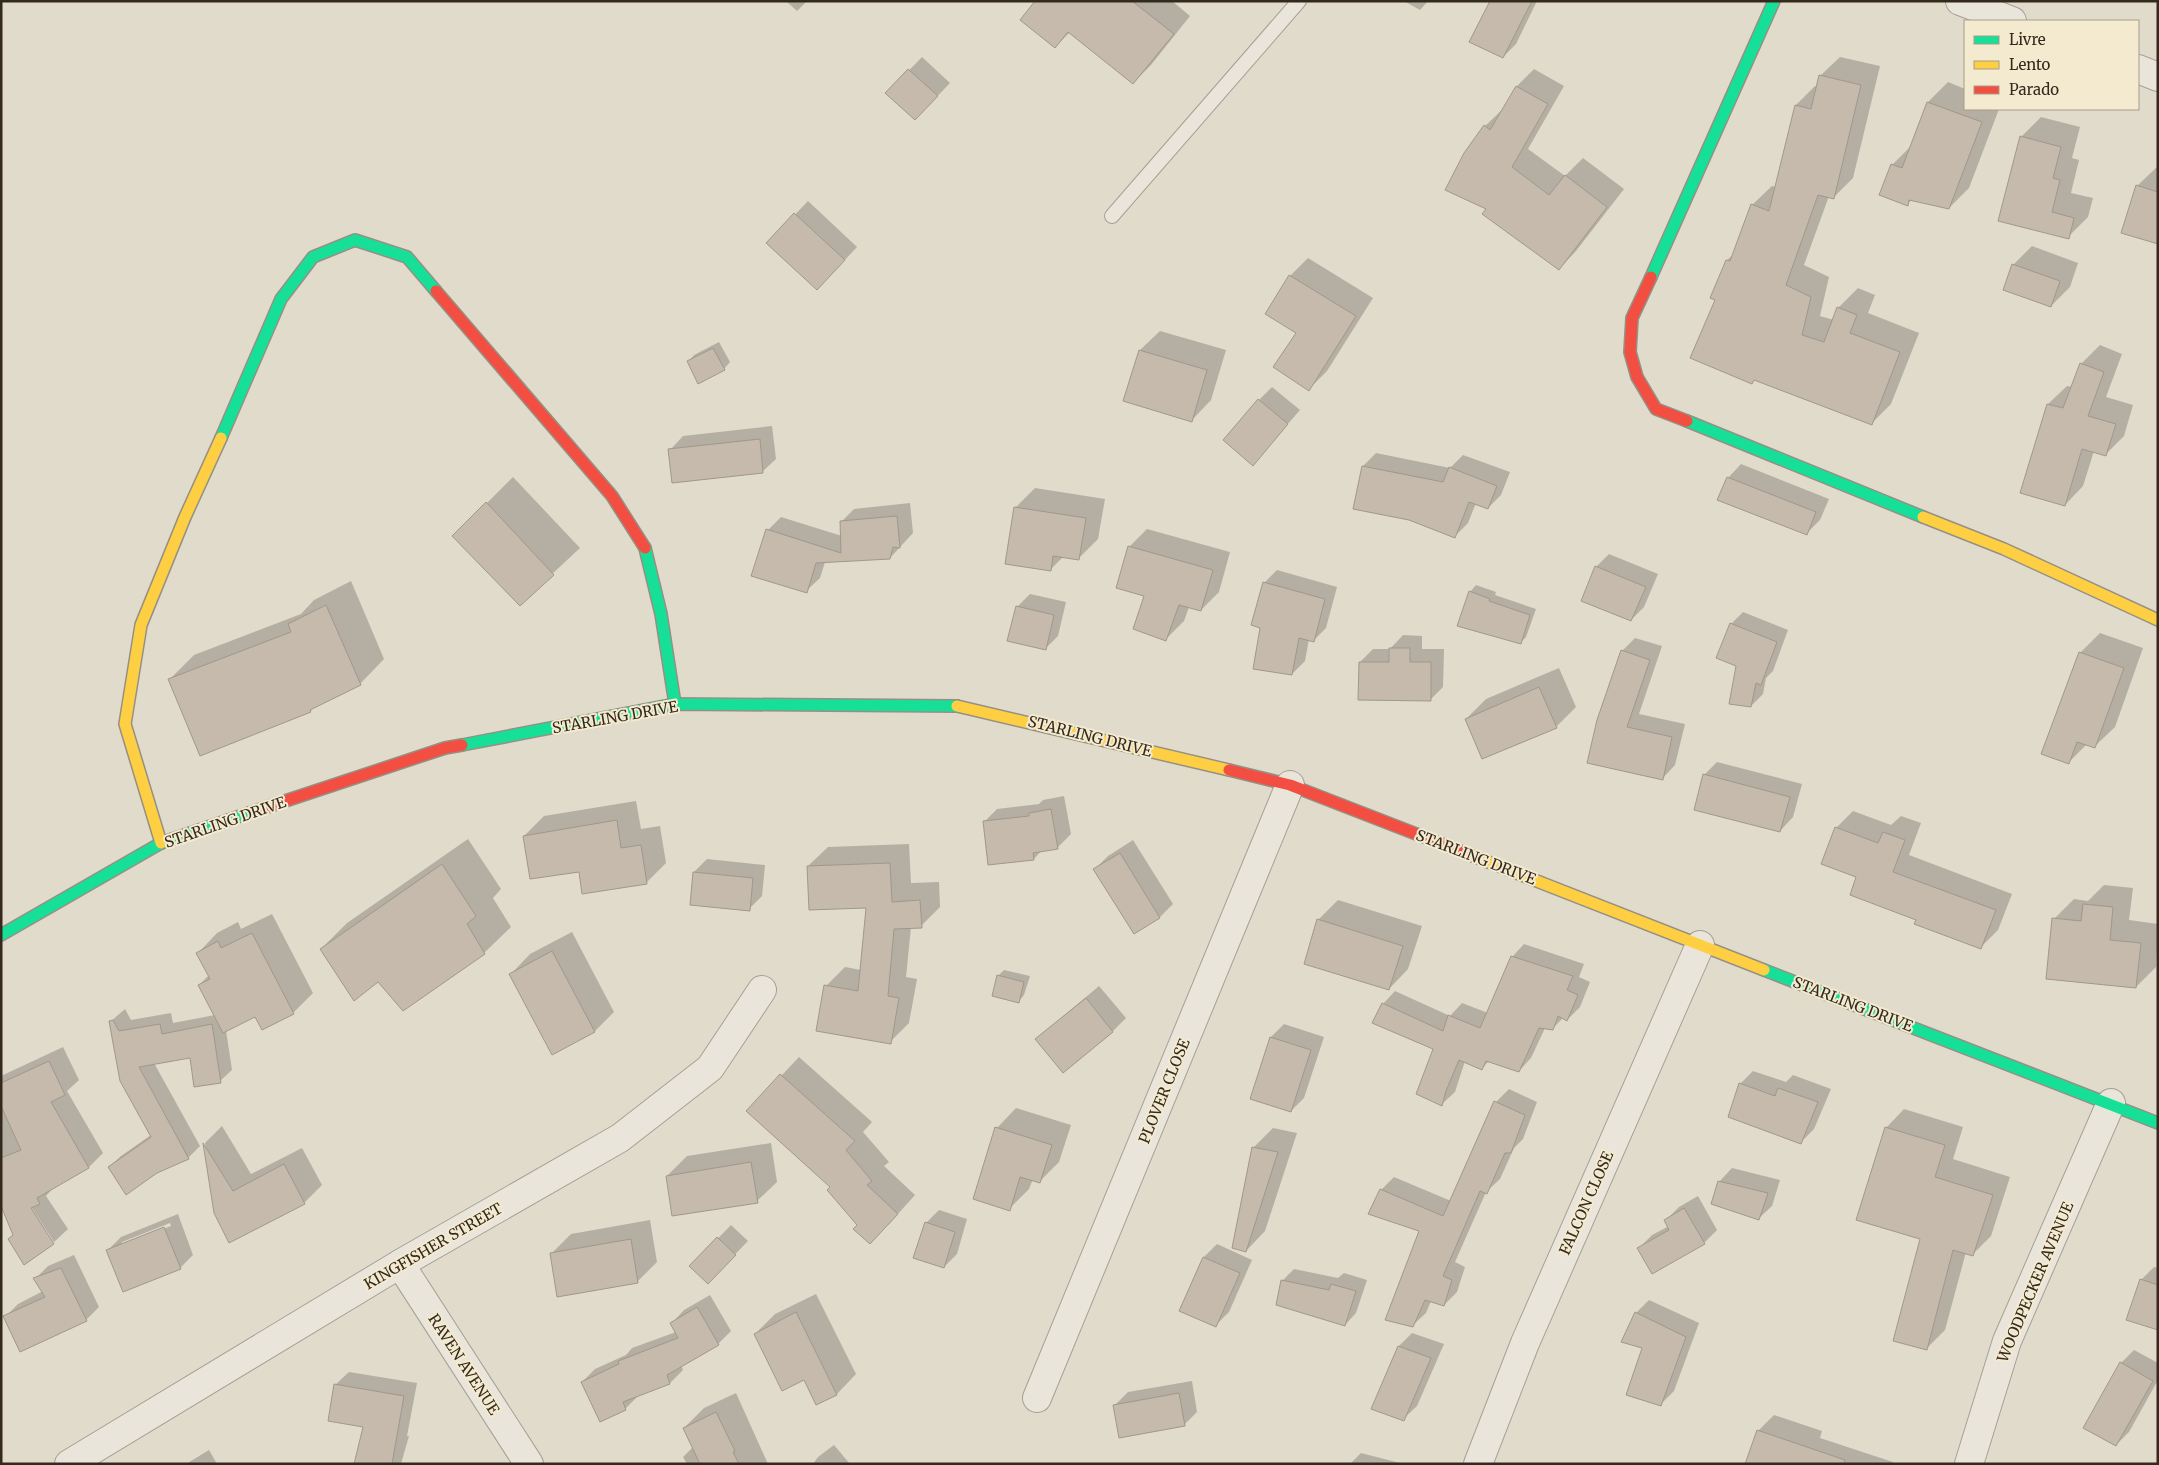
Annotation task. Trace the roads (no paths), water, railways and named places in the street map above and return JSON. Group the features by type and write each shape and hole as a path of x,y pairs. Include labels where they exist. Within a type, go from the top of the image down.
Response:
{"street":[{"path":"1774,1 1632,318 1630,352 1637,377 1656,409 2004,549 2158,620"},
{"path":"1960,1 2009,20"},
{"path":"2139,69 2158,77"},
{"path":"161,843 125,724 141,625 185,517 241,395 281,299 313,257 355,240 407,257 612,496 644,546 661,614 675,704"},
{"name":"STARLING DRIVE","path":"1,935 161,843 445,748 675,704 963,706 1290,785 2111,1103 2158,1123"},
{"name":"PLOVER CLOSE","path":"1036,1398 1290,785"},
{"name":"FALCON CLOSE","path":"1478,1464 1524,1344 1700,945"},
{"name":"KINGFISHER STREET","path":"69,1464 400,1264 620,1138 710,1068 762,990"},
{"name":"WOODPECKER AVENUE","path":"1969,1464 2008,1341 2111,1103"},
{"name":"RAVEN AVENUE","path":"400,1264 529,1464"}],"lane":[{"path":"1112,216 1299,1"}]}
